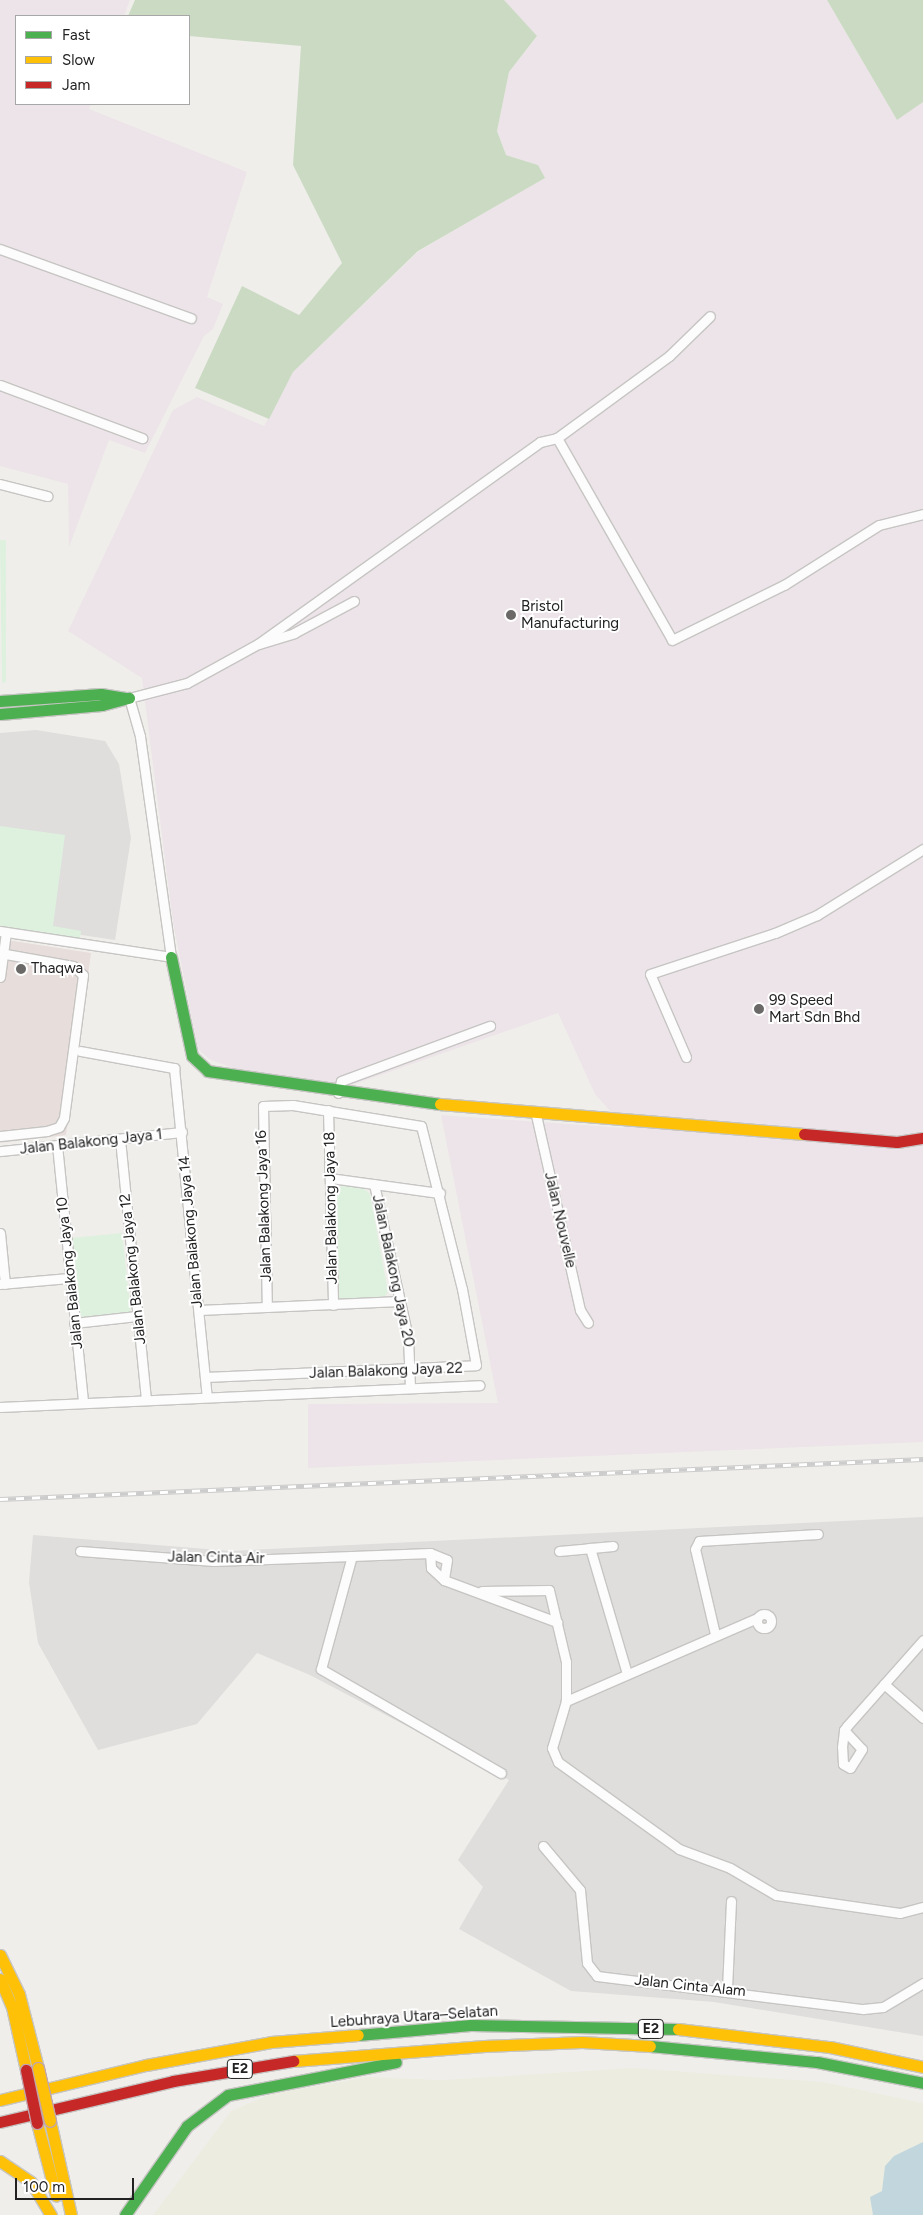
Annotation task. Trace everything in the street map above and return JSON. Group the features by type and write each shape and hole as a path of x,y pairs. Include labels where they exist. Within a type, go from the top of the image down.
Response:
{"main road":[{"path":"0,701 101,694 129,698"},
{"path":"0,714 102,705 129,698"},
{"path":"172,957 197,1065 224,1074 338,1093 536,1115 664,1120 897,1142 923,1138"},
{"path":"0,1955 19,1994 38,2068 71,2215"},
{"path":"0,1979 12,2007 37,2123 60,2215"},
{"name":"Lebuhraya Utara–Selatan","path":"0,2100 146,2065 271,2042 471,2025 701,2030 830,2047 923,2068"},
{"name":"E2","path":"0,2122 173,2081 279,2062 484,2046 582,2042 695,2048 817,2062 923,2083"},
{"path":"125,2215 187,2126 228,2095 484,2046"},
{"path":"0,2090 126,2063 146,2065"},
{"path":"0,2161 31,2182 51,2215"}],"street":[{"path":"0,249 191,318"},
{"path":"0,977 3,931 172,957 140,736 129,698 186,682 258,644 540,442 557,438 669,356 710,316"},
{"path":"0,385 142,438"},
{"path":"557,438 672,640 784,584 879,525 923,514"},
{"path":"0,484 47,496"},
{"path":"258,644 294,634 354,601"},
{"path":"686,1057 650,974 776,933 817,915 923,849"},
{"path":"0,1136 47,1131 59,1127 64,1118 80,969 1,953"},
{"path":"338,1093 340,1081 490,1026"},
{"name":"Jalan Balakong Jaya 14","path":"80,1051 174,1068 182,1132 206,1396"},
{"name":"Jalan Balakong Jaya 16","path":"267,1307 263,1106 328,1110"},
{"name":"Jalan Balakong Jaya 22","path":"205,1377 469,1368 478,1358 425,1131 415,1122 328,1110"},
{"name":"Jalan Balakong Jaya 18","path":"328,1110 333,1305"},
{"name":"Jalan Nouvelle","path":"536,1115 580,1310 588,1323"},
{"name":"Jalan Balakong Jaya 1","path":"0,1152 182,1132"},
{"name":"Jalan Balakong Jaya 12","path":"120,1139 146,1398"},
{"name":"Jalan Balakong Jaya 10","path":"57,1146 83,1401"},
{"path":"330,1178 440,1193"},
{"name":"Jalan Balakong Jaya 20","path":"374,1184 400,1301 412,1369 410,1387"},
{"path":"0,1234 3,1284 69,1278"},
{"path":"199,1310 400,1301"},
{"path":"74,1323 137,1316"},
{"path":"0,1408 83,1401 479,1385"},
{"path":"715,1634 695,1549 699,1541 818,1534"},
{"path":"559,1551 613,1546"},
{"path":"590,1548 627,1674"},
{"name":"Jalan Cinta Air","path":"80,1551 214,1561 430,1554"},
{"path":"444,1580 447,1560 430,1554 431,1568 444,1580 482,1591 557,1622"},
{"path":"352,1556 321,1669 501,1773"},
{"path":"482,1591 547,1588 566,1662 566,1701 552,1756 679,1849 730,1868 776,1895 900,1913 923,1907"},
{"path":"566,1701 715,1634 757,1618"},
{"path":"844,1730 923,1640"},
{"path":"884,1684 923,1718"},
{"name":"Jalan Cinta Alam","path":"543,1846 580,1890 590,1971 598,1976 727,1989 863,2009 883,2007 923,1983"},
{"path":"727,1989 731,1901"}],"shaded area":[{"path":"0,0 130,0 124,15 15,15 15,105 91,105 89,109 247,172 207,297 223,304 213,329 204,336 145,453 109,440 69,547 68,484 0,466"},
{"path":"504,0 827,0 897,120 923,102 923,1442 308,1468 308,1404 498,1403 441,1115 625,1128 595,1094 558,1013 346,1087 235,1069 209,1059 198,1049 173,922 142,678 68,631 173,410 197,397 264,426 293,372 419,251 544,178 538,165 506,155 497,131 509,72 537,37"},
{"path":"36,730 105,741 119,764 131,838 115,940 0,923 0,733"},
{"path":"0,939 91,953 66,1135 0,1143"},
{"path":"923,1517 923,2036 714,2002 571,1991 459,1929 483,1887 458,1860 509,1780 310,1675 257,1653 197,1724 98,1750 38,1643 29,1582 33,1535 231,1551"},
{"path":"633,2068 823,2082 923,2103 923,2215 153,2215 231,2111 271,2094 367,2077 441,2080"}],"green space":[{"path":"135,0 504,0 537,36 509,72 497,131 506,155 538,165 545,178 418,251 293,372 269,419 195,388 242,286 299,315 342,263 293,165 301,46 190,36 190,15 128,15"},
{"path":"827,0 923,0 923,102 897,120"},
{"path":"0,540 6,540 6,682 2,683"},
{"path":"0,826 65,835 53,926 81,931 80,940 0,928"},
{"path":"344,1185 362,1187 370,1194 388,1292 385,1296 339,1301 336,1189"},
{"path":"122,1233 131,1313 79,1318 71,1238"}],"water":[{"path":"923,2142 923,2215 873,2215 870,2197 882,2191 885,2166 894,2156"}],"railway":[{"path":"0,1499 923,1459"}],"traffic: fast":[{"path":"0,701 101,694 127,698"},
{"path":"0,714 102,705 129,698"},
{"path":"171,957 192,1056 208,1071 440,1104"},
{"path":"358,2035 471,2025 678,2029"},
{"path":"650,2046 817,2062 923,2083"},
{"path":"125,2215 187,2126 228,2095 396,2062"}],"traffic: slow":[{"path":"440,1104 804,1134"},
{"path":"0,1955 19,1994 38,2068"},
{"path":"0,1979 12,2007 26,2070"},
{"path":"678,2029 830,2047 923,2067"},
{"path":"0,2100 146,2065 271,2042 358,2035"},
{"path":"293,2061 484,2046 582,2042 650,2046"},
{"path":"38,2068 50,2121"},
{"path":"50,2121 71,2215"},
{"path":"37,2123 56,2196"},
{"path":"0,2161 31,2182 51,2215"}],"traffic: jam":[{"path":"804,1134 897,1142 923,1138"},
{"path":"0,2122 173,2081 293,2061"},
{"path":"26,2070 37,2123"}],"place":[{"name":"Bristol Manufacturing","path":"511,615"},
{"name":"Thaqwa","path":"21,969"},
{"name":"99 Speed Mart Sdn Bhd","path":"759,1009"}]}
